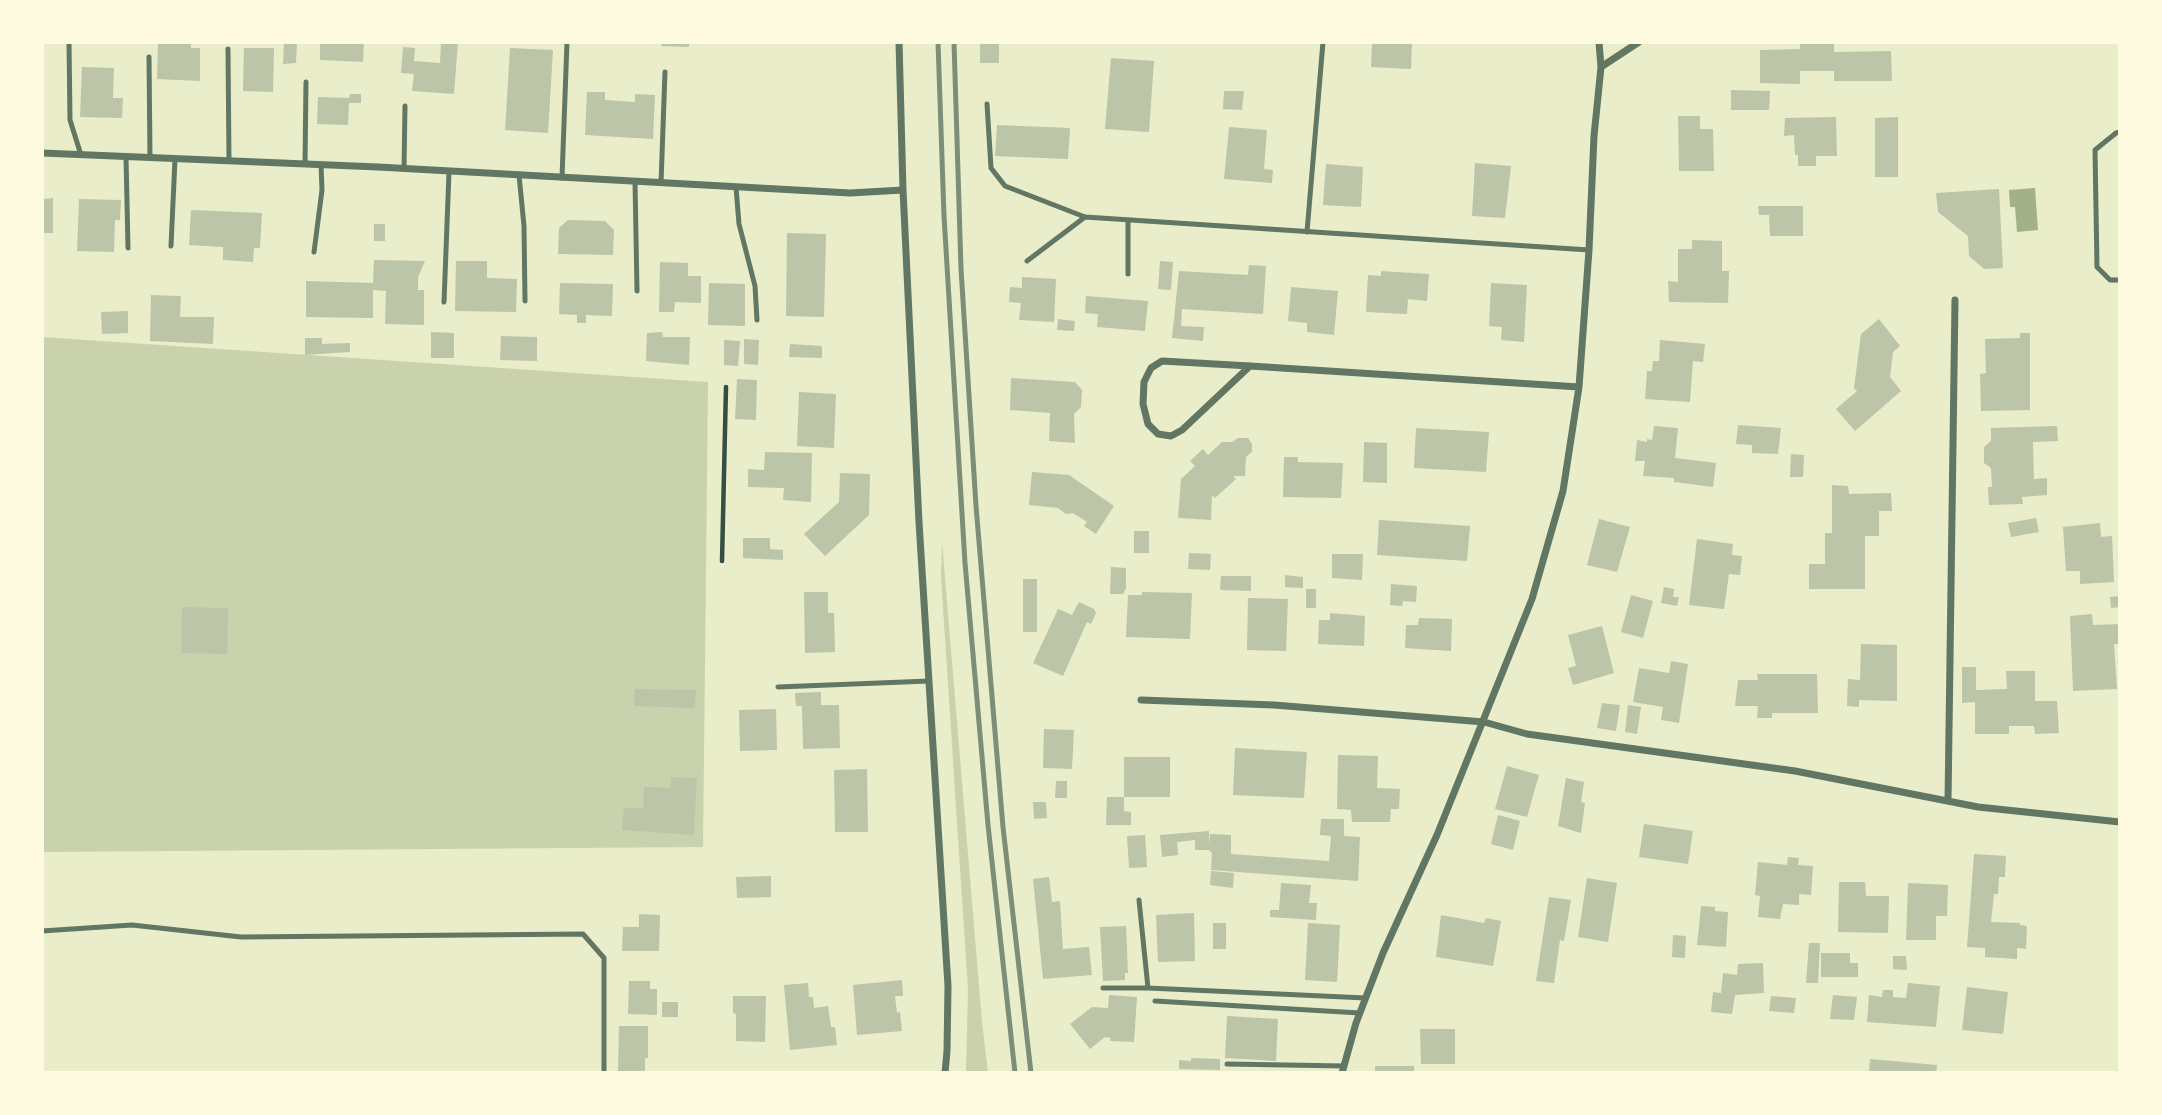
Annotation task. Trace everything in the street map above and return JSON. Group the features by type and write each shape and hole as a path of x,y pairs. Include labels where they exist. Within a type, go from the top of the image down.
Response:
{"street":[{"path":"899,42 903,190 948,986 945,1073"},
{"path":"1343,1069 1366,998 1484,722 1532,599 1563,491 1579,387 1594,136 1601,67 1599,42"},
{"path":"1601,67 1639,42"},
{"path":"42,153 850,193 903,190"},
{"path":"1948,802 1955,300"},
{"path":"1250,366 1182,430 1171,436 1158,434 1148,424 1143,404 1144,382 1151,368 1162,361 1250,366 1579,387"},
{"path":"1141,700 1274,705 1484,722 1527,734 1795,771 1978,807 2120,822"}],"lane":[{"path":"69,42 70,120 80,155"},
{"path":"562,177 568,42"},
{"path":"1307,232 1323,42"},
{"path":"228,49 229,161"},
{"path":"149,57 150,158"},
{"path":"661,183 665,72"},
{"path":"304,164 306,82"},
{"path":"987,104 991,168 1005,186 1085,218 1589,250"},
{"path":"404,169 405,106"},
{"path":"2120,132 2095,150 2097,267 2110,280 2120,280"},
{"path":"126,157 128,248"},
{"path":"171,246 175,159"},
{"path":"314,252 322,190 321,165"},
{"path":"444,302 449,172"},
{"path":"519,175 524,226 525,301"},
{"path":"635,181 637,291"},
{"path":"736,187 739,224 755,286 757,320"},
{"path":"1027,261 1085,218"},
{"path":"1128,220 1128,274"},
{"path":"778,687 929,681"},
{"path":"1139,900 1148,988"},
{"path":"42,931 132,925 241,937 583,934 604,958 604,1073"},
{"path":"1103,988 1366,998"},
{"path":"1156,1002 1360,1013"},
{"path":"1227,1064 1343,1069"}],"path":[{"path":"722,561 726,387"}],"shaded area":[{"path":"2035,188 2038,230 2017,232 2015,207 2010,207 2009,190"},
{"path":"42,337 708,382 703,847 42,852"},
{"path":"942,542 988,1073 966,1073 968,990 941,577"}],"building":[{"path":"158,42 191,42 191,48 200,48 200,81 157,79"},
{"path":"284,42 297,42 296,63 283,64"},
{"path":"320,42 364,42 363,62 320,60"},
{"path":"441,42 458,42 454,94 412,91 414,74 401,73 403,47 415,48 414,61 440,63"},
{"path":"662,42 689,42 689,47 661,46"},
{"path":"980,42 999,42 999,63 980,63"},
{"path":"1372,42 1412,42 1411,69 1371,67"},
{"path":"1800,42 1834,42 1834,52 1891,51 1892,81 1834,81 1834,71 1800,71 1800,84 1760,83 1760,50 1800,49"},
{"path":"244,48 274,48 273,92 243,91"},
{"path":"510,48 553,50 548,133 505,130"},
{"path":"1111,58 1154,61 1149,132 1105,129"},
{"path":"82,67 114,68 113,98 123,98 122,118 80,117"},
{"path":"1731,90 1770,91 1769,110 1731,110"},
{"path":"1224,91 1244,91 1242,110 1223,109"},
{"path":"587,92 605,92 605,100 635,102 635,94 655,95 653,139 585,135"},
{"path":"350,94 361,94 361,103 349,103 348,125 317,124 318,97 349,98"},
{"path":"1678,116 1700,116 1700,129 1713,129 1714,171 1679,171"},
{"path":"1836,117 1837,156 1816,156 1816,166 1798,166 1794,135 1784,136 1785,118"},
{"path":"1898,117 1898,177 1875,177 1875,118"},
{"path":"997,125 1070,128 1068,159 995,156"},
{"path":"1229,127 1267,130 1264,169 1273,170 1272,183 1224,179"},
{"path":"1475,163 1511,166 1505,218 1472,216"},
{"path":"1326,164 1363,167 1361,207 1323,205"},
{"path":"1999,189 2003,268 1984,269 1969,256 1968,236 1938,212 1936,193"},
{"path":"53,198 53,233 43,233 44,199"},
{"path":"79,199 121,200 120,220 115,220 114,252 77,251"},
{"path":"1758,206 1803,206 1803,236 1770,236 1769,215 1759,215"},
{"path":"191,210 262,213 260,248 254,248 253,262 223,260 223,247 189,245"},
{"path":"568,220 605,221 614,230 613,255 558,254 559,228"},
{"path":"374,224 385,224 385,241 374,241"},
{"path":"787,233 826,234 824,317 786,316"},
{"path":"1692,240 1722,241 1722,271 1729,271 1728,303 1669,302 1668,281 1678,282 1678,249 1692,249"},
{"path":"374,260 425,261 418,277 418,290 424,290 424,325 385,324 386,291 373,290 373,318 306,317 306,281 373,283"},
{"path":"456,261 487,261 487,278 517,279 516,312 455,311"},
{"path":"1160,261 1173,262 1171,290 1158,289"},
{"path":"660,262 688,263 688,276 701,276 701,303 675,302 674,312 659,312"},
{"path":"1249,265 1266,266 1263,314 1182,309 1181,326 1204,327 1203,341 1172,338 1179,271 1248,275"},
{"path":"1381,271 1429,274 1427,301 1408,299 1407,314 1366,312 1368,275 1381,276"},
{"path":"1022,277 1056,279 1054,322 1019,320 1021,303 1009,302 1010,287 1022,288"},
{"path":"560,283 613,284 612,316 586,315 586,323 577,323 577,315 559,314"},
{"path":"709,283 745,284 745,326 708,325"},
{"path":"1491,283 1527,285 1524,342 1501,340 1502,327 1489,326"},
{"path":"1291,287 1338,291 1334,335 1307,332 1307,323 1288,321"},
{"path":"151,295 181,296 180,317 214,317 213,344 150,341"},
{"path":"1086,296 1148,301 1145,331 1097,327 1098,314 1085,313"},
{"path":"128,311 128,333 102,334 101,312"},
{"path":"1058,319 1075,321 1074,331 1057,330"},
{"path":"1879,319 1900,346 1893,352 1890,377 1901,391 1855,431 1836,409 1857,391 1854,388 1861,334"},
{"path":"431,332 454,333 454,358 431,358"},
{"path":"662,332 663,337 690,337 689,365 646,361 647,333"},
{"path":"2020,333 2030,333 2030,410 1981,411 1980,374 1986,373 1985,339 2020,338"},
{"path":"501,336 537,337 537,361 500,360"},
{"path":"305,338 322,338 322,344 350,343 350,352 305,355"},
{"path":"744,339 759,340 758,365 744,364"},
{"path":"724,340 740,341 738,366 724,365"},
{"path":"1660,340 1705,344 1703,362 1693,361 1690,402 1645,399 1647,371 1652,371 1653,361 1659,361"},
{"path":"790,344 822,346 822,358 789,357"},
{"path":"1011,378 1075,382 1082,390 1081,407 1074,414 1075,443 1049,441 1050,413 1010,410"},
{"path":"737,379 757,380 756,420 735,419"},
{"path":"799,392 836,394 834,448 797,446"},
{"path":"1738,425 1781,428 1778,454 1752,453 1752,445 1736,444"},
{"path":"1654,426 1678,428 1675,458 1716,463 1713,487 1674,482 1674,478 1643,476 1645,461 1635,461 1637,440 1652,440"},
{"path":"2057,426 2058,441 2033,442 2034,479 2047,478 2047,495 2022,497 2023,504 1989,505 1991,468 1984,463 1984,447 1991,441 1991,428"},
{"path":"1416,428 1489,432 1486,472 1414,468"},
{"path":"1238,438 1248,438 1252,444 1252,452 1246,457 1245,476 1233,476 1236,479 1215,498 1212,495 1211,520 1178,518 1181,479 1195,466 1190,461 1203,449 1208,455 1222,442 1232,442"},
{"path":"1364,442 1387,443 1387,483 1363,482"},
{"path":"765,452 812,453 811,502 783,500 784,488 748,487 748,469 764,470"},
{"path":"1791,454 1804,455 1803,477 1790,477"},
{"path":"1284,457 1298,457 1298,462 1343,463 1341,498 1283,497"},
{"path":"1032,472 1069,475 1114,506 1096,534 1084,526 1087,522 1073,513 1066,514 1058,508 1029,505"},
{"path":"840,473 870,474 869,515 825,556 804,534 839,502"},
{"path":"1832,485 1848,486 1849,494 1891,493 1892,511 1879,511 1879,536 1865,536 1865,589 1809,589 1809,564 1825,564 1825,533 1832,533"},
{"path":"2036,518 2039,532 2011,537 2008,523"},
{"path":"1599,519 1630,527 1617,572 1587,565"},
{"path":"1379,520 1470,526 1467,561 1377,555"},
{"path":"2100,523 2101,537 2112,536 2114,582 2080,584 2080,571 2066,571 2063,527"},
{"path":"1134,531 1149,531 1149,553 1134,553"},
{"path":"743,538 770,538 770,549 783,550 783,560 743,558"},
{"path":"1697,539 1733,544 1732,555 1742,556 1740,575 1729,574 1724,609 1689,605"},
{"path":"1189,553 1211,554 1210,570 1188,569"},
{"path":"1332,554 1363,554 1362,580 1332,578"},
{"path":"1111,567 1126,568 1126,588 1123,594 1110,594"},
{"path":"1285,575 1303,577 1303,588 1285,587"},
{"path":"1221,576 1251,576 1251,591 1220,590"},
{"path":"1023,579 1037,579 1037,632 1023,632"},
{"path":"1391,584 1417,586 1416,602 1403,601 1402,606 1390,605"},
{"path":"1664,587 1674,589 1673,597 1679,597 1677,606 1661,603"},
{"path":"1306,589 1316,589 1316,608 1306,608"},
{"path":"804,592 828,592 828,613 834,613 835,652 805,653"},
{"path":"1142,592 1192,593 1190,639 1126,637 1128,595 1142,595"},
{"path":"1631,595 1653,601 1643,638 1621,632"},
{"path":"2120,596 2120,607 2111,608 2110,597"},
{"path":"1248,598 1288,599 1286,651 1247,650"},
{"path":"1079,602 1094,609 1096,613 1091,624 1087,622 1063,676 1033,663 1058,609 1072,615"},
{"path":"182,607 228,608 227,654 181,653"},
{"path":"1330,613 1365,616 1364,646 1318,644 1319,620 1330,620"},
{"path":"2092,614 2093,625 2120,624 2120,644 2114,644 2117,689 2073,691 2070,616"},
{"path":"1419,618 1452,619 1451,651 1405,648 1406,625 1418,625"},
{"path":"1602,626 1614,673 1573,685 1568,668 1576,666 1568,635"},
{"path":"1861,644 1897,645 1897,701 1859,700 1859,707 1847,706 1848,679 1860,680"},
{"path":"1671,661 1688,664 1679,723 1661,720 1663,707 1633,702 1639,668 1669,673"},
{"path":"1962,667 1976,667 1976,690 2007,689 2006,671 2035,671 2035,701 2057,701 2059,733 2035,734 2034,726 2009,726 2009,734 1975,734 1975,702 1962,703"},
{"path":"1757,674 1817,674 1818,713 1772,713 1772,718 1757,718 1758,706 1735,706 1738,680 1758,680"},
{"path":"635,689 696,690 695,708 634,706"},
{"path":"821,692 821,705 839,705 840,748 803,749 802,706 796,706 795,693"},
{"path":"1602,703 1620,705 1616,731 1597,728"},
{"path":"1628,705 1641,707 1637,734 1625,732"},
{"path":"776,709 777,750 740,751 739,710"},
{"path":"1044,729 1074,730 1072,769 1043,768"},
{"path":"1235,748 1307,752 1304,798 1233,795"},
{"path":"1338,755 1378,756 1377,788 1400,789 1399,809 1391,809 1390,822 1352,822 1351,810 1337,809"},
{"path":"1124,757 1170,757 1170,797 1124,797"},
{"path":"1507,766 1539,775 1527,817 1495,809"},
{"path":"867,769 868,832 835,832 834,770"},
{"path":"671,777 697,778 694,835 622,830 624,808 643,808 644,787 671,788"},
{"path":"1566,778 1584,782 1581,802 1585,803 1581,833 1558,826"},
{"path":"1056,781 1067,781 1067,798 1055,798"},
{"path":"1107,797 1124,797 1124,811 1131,812 1131,825 1106,825"},
{"path":"1033,802 1046,802 1047,818 1034,819"},
{"path":"1498,815 1520,821 1513,850 1491,844"},
{"path":"1321,819 1344,819 1344,836 1360,837 1358,881 1211,870 1212,853 1209,850 1195,850 1195,840 1177,842 1178,855 1162,857 1160,835 1209,831 1209,845 1210,834 1231,835 1231,854 1329,861 1331,836 1320,835"},
{"path":"1644,824 1693,831 1688,864 1639,857"},
{"path":"1145,835 1147,867 1129,868 1127,836"},
{"path":"1974,854 2006,856 2005,877 1999,877 1991,922 2020,923 2027,926 2026,949 2017,948 2017,959 1985,957 1985,948 1967,947"},
{"path":"1788,857 1799,858 1798,865 1813,866 1811,895 1799,894 1799,905 1783,904 1780,919 1758,917 1760,896 1755,895 1758,862 1787,865"},
{"path":"1211,871 1234,873 1233,888 1210,885"},
{"path":"771,876 771,897 737,898 736,877"},
{"path":"1049,877 1052,902 1060,901 1063,949 1089,947 1092,975 1043,979 1033,879"},
{"path":"1587,878 1617,883 1608,942 1578,937"},
{"path":"1839,882 1865,882 1866,896 1889,896 1888,933 1838,932"},
{"path":"1281,883 1311,885 1309,903 1317,903 1316,920 1270,917 1270,910 1279,910"},
{"path":"1908,883 1948,885 1947,916 1936,916 1936,940 1906,940"},
{"path":"1549,897 1571,900 1564,941 1560,940 1554,983 1536,981"},
{"path":"1701,906 1728,912 1726,947 1697,945"},
{"path":"1194,913 1195,961 1158,962 1156,915"},
{"path":"639,914 660,915 659,951 622,951 623,927 639,927"},
{"path":"1441,915 1484,923 1486,918 1501,921 1493,966 1436,957"},
{"path":"1213,923 1226,923 1226,949 1213,949"},
{"path":"1308,923 1340,925 1337,982 1305,980"},
{"path":"1126,926 1128,973 1125,973 1125,980 1103,981 1100,927"},
{"path":"1673,935 1686,936 1685,958 1672,957"},
{"path":"1809,943 1820,943 1818,983 1806,983"},
{"path":"1821,953 1850,953 1850,963 1858,963 1858,977 1821,977"},
{"path":"1893,956 1906,956 1907,970 1893,969"},
{"path":"1763,963 1764,993 1735,995 1732,1014 1711,1012 1713,992 1721,993 1723,973 1737,975 1738,964"},
{"path":"902,980 903,996 895,996 902,1031 857,1035 853,985"},
{"path":"629,981 650,981 650,989 657,989 657,1015 628,1014"},
{"path":"808,983 809,997 813,997 814,1008 828,1006 837,1045 790,1050 784,985"},
{"path":"1908,983 1940,986 1936,1027 1867,1022 1869,995 1882,997 1883,990 1893,990 1893,997 1906,998"},
{"path":"1967,987 2008,992 2003,1034 1962,1030"},
{"path":"1109,995 1137,997 1134,1042 1110,1041 1111,1038 1105,1037 1090,1049 1070,1024 1092,1007 1108,1008"},
{"path":"1833,995 1857,997 1854,1020 1830,1019"},
{"path":"733,996 766,996 765,1042 736,1041"},
{"path":"1771,996 1796,998 1794,1013 1769,1011"},
{"path":"662,1002 678,1002 678,1017 662,1017"},
{"path":"1227,1016 1278,1019 1276,1061 1225,1058"},
{"path":"619,1026 648,1026 648,1058 645,1058 645,1071 618,1071"},
{"path":"1420,1029 1455,1029 1455,1064 1421,1064"},
{"path":"1191,1058 1220,1059 1220,1070 1179,1069 1179,1060 1191,1061"},
{"path":"1870,1059 1937,1065 1936,1073 1869,1073"},
{"path":"1375,1066 1414,1066 1414,1073 1375,1073"}],"railway":[{"path":"938,42 944,216 965,563 988,825 1015,1073"},
{"path":"954,42 961,269 976,506 1003,827 1031,1073"}]}
